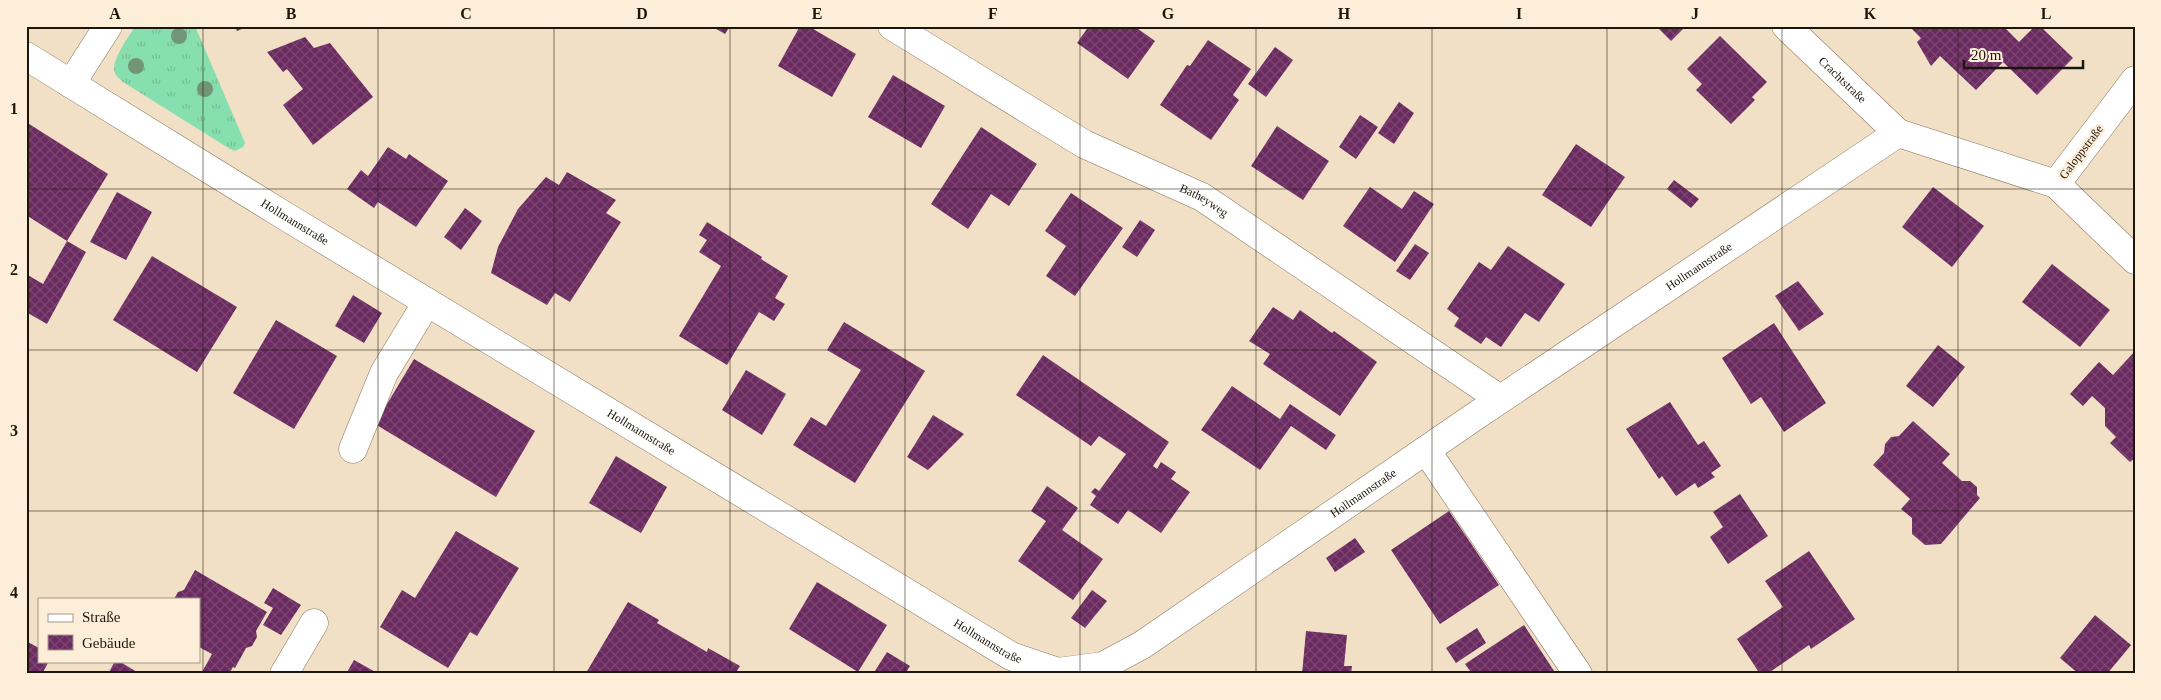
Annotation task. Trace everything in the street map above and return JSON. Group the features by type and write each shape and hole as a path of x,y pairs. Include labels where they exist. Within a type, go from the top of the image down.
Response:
{"street":[{"path":"71,84 108,26"},
{"name":"Batheyweg","path":"892,26 1084,144 1202,197 1500,399"},
{"name":"Crachtstraße","path":"1786,26 1898,133"},
{"name":"Hollmannstraße","path":"26,56 427,302 1009,665 1058,672 1103,666 1142,645 1500,399 1898,133"},
{"name":"Galoppstraße","path":"2135,80 2056,184 2135,260"},
{"path":"1898,133 2056,184"},
{"path":"353,449 384,373 427,302"},
{"path":"1426,450 1578,674"},
{"path":"284,674 314,623"}],"green space":[{"path":"135,26 195,26 245,143 243,147 235,151 230,149 117,77 114,68 115,62"}],"building":[{"path":"235,26 249,26 237,31"},
{"path":"711,26 730,26 725,34"},
{"path":"800,26 808,26 856,54 832,97 778,66"},
{"path":"1089,26 1134,26 1155,41 1128,79 1077,43"},
{"path":"1656,26 1686,26 1671,41"},
{"path":"1909,26 2003,26 2019,42 2035,26 2040,26 2073,58 2037,95 2003,62 1976,90 1940,56 1931,66 1917,42 1921,38"},
{"path":"1720,36 1767,82 1752,97 1755,100 1731,124 1696,90 1702,84 1687,69"},
{"path":"305,37 314,48 330,43 373,97 313,145 283,105 303,89 287,69 283,72 267,52"},
{"path":"1208,40 1251,69 1233,95 1239,100 1211,140 1160,105 1187,65 1190,66"},
{"path":"1275,47 1293,60 1266,97 1248,84"},
{"path":"893,75 945,106 921,148 868,117"},
{"path":"1399,102 1414,113 1394,144 1378,133"},
{"path":"1360,115 1378,127 1356,159 1339,147"},
{"path":"26,122 108,174 67,241 26,215"},
{"path":"1277,126 1329,161 1303,200 1251,166"},
{"path":"981,127 1037,164 1009,206 991,194 968,229 931,204"},
{"path":"1576,144 1625,177 1591,227 1542,195"},
{"path":"388,147 406,159 409,154 448,181 416,227 378,202 374,208 347,189 361,170 368,176"},
{"path":"567,172 616,200 606,213 621,222 570,302 555,293 547,305 491,273 498,247 518,209 546,177 559,185"},
{"path":"1674,180 1699,199 1691,208 1667,189"},
{"path":"1370,187 1402,209 1414,191 1434,204 1395,262 1343,226"},
{"path":"1933,187 1984,226 1952,267 1902,227"},
{"path":"117,192 152,212 126,260 90,242"},
{"path":"1071,193 1123,228 1075,296 1046,276 1066,246 1045,231"},
{"path":"465,208 482,221 461,250 444,237"},
{"path":"1140,220 1155,230 1137,257 1122,247"},
{"path":"707,222 788,276 775,298 785,304 774,321 759,312 727,365 679,336 721,266 699,252 707,240 699,235"},
{"path":"67,241 86,252 47,324 26,312 26,274 43,284"},
{"path":"1415,244 1429,253 1410,280 1396,271"},
{"path":"1508,246 1565,284 1539,322 1525,313 1501,347 1486,337 1481,344 1454,326 1459,318 1447,309 1479,262 1491,270"},
{"path":"152,256 237,307 197,372 113,320"},
{"path":"2052,264 2110,310 2080,347 2022,302"},
{"path":"1798,281 1824,314 1799,331 1775,296"},
{"path":"353,295 382,313 364,343 335,326"},
{"path":"1273,307 1293,320 1300,310 1332,333 1334,331 1377,362 1340,416 1263,364 1270,354 1249,341"},
{"path":"276,320 337,356 294,429 233,393"},
{"path":"844,322 925,371 855,483 793,445 811,417 826,426 861,370 827,350"},
{"path":"1774,323 1826,403 1784,432 1761,397 1751,404 1722,358"},
{"path":"1938,345 1965,367 1933,407 1906,386"},
{"path":"2135,351 2135,458 2130,462 2110,443 2116,437 2105,426 2105,408 2092,396 2083,406 2070,394 2099,362 2113,375"},
{"path":"1043,355 1169,442 1153,466 1157,469 1161,462 1176,472 1171,479 1190,492 1161,533 1128,510 1118,524 1090,505 1096,496 1091,492 1095,488 1099,491 1126,454 1099,436 1091,446 1016,395"},
{"path":"414,359 535,431 496,497 375,424"},
{"path":"746,370 786,394 762,435 722,410"},
{"path":"1232,386 1280,419 1290,404 1336,435 1326,450 1291,426 1260,470 1201,430"},
{"path":"1670,402 1698,445 1704,441 1721,466 1711,473 1715,477 1698,488 1695,483 1676,496 1662,476 1659,479 1626,429"},
{"path":"933,415 964,434 928,470 907,457"},
{"path":"1913,421 1950,454 1942,463 1962,481 1970,481 1977,487 1977,495 1980,498 1941,544 1925,545 1912,534 1912,518 1901,509 1910,499 1873,465 1884,453 1885,444 1891,437 1899,436"},
{"path":"616,456 667,487 641,533 589,503"},
{"path":"1047,486 1078,508 1062,530 1103,559 1073,600 1018,561 1046,521 1031,511"},
{"path":"1740,494 1768,536 1728,564 1710,537 1723,527 1713,512"},
{"path":"1449,511 1499,585 1440,624 1391,550"},
{"path":"456,531 519,568 477,636 470,632 448,668 380,627 402,590 415,598"},
{"path":"1355,538 1365,552 1335,572 1326,558"},
{"path":"1809,551 1855,619 1811,649 1809,645 1767,674 1760,674 1737,639 1783,607 1765,581"},
{"path":"195,570 267,612 256,631 257,637 252,646 246,648 235,668 233,667 229,674 201,674 212,654 200,648 200,598 175,598 178,592 184,590"},
{"path":"817,582 887,625 858,672 789,629"},
{"path":"273,588 301,605 281,635 263,625 273,608 264,603"},
{"path":"1092,590 1107,601 1085,628 1071,618"},
{"path":"628,602 659,620 657,623 707,652 708,648 740,666 735,674 586,673"},
{"path":"2095,615 2131,645 2107,674 2079,674 2060,658"},
{"path":"1524,625 1556,674 1472,674 1465,664"},
{"path":"1477,628 1486,643 1456,663 1446,648"},
{"path":"1306,631 1347,635 1344,666 1352,666 1351,674 1302,674"},
{"path":"26,641 38,647 38,662 48,662 42,674 26,674"},
{"path":"887,652 910,666 905,674 873,674"},
{"path":"354,660 379,674 346,674"},
{"path":"114,662 121,662 140,674 108,674"}]}
